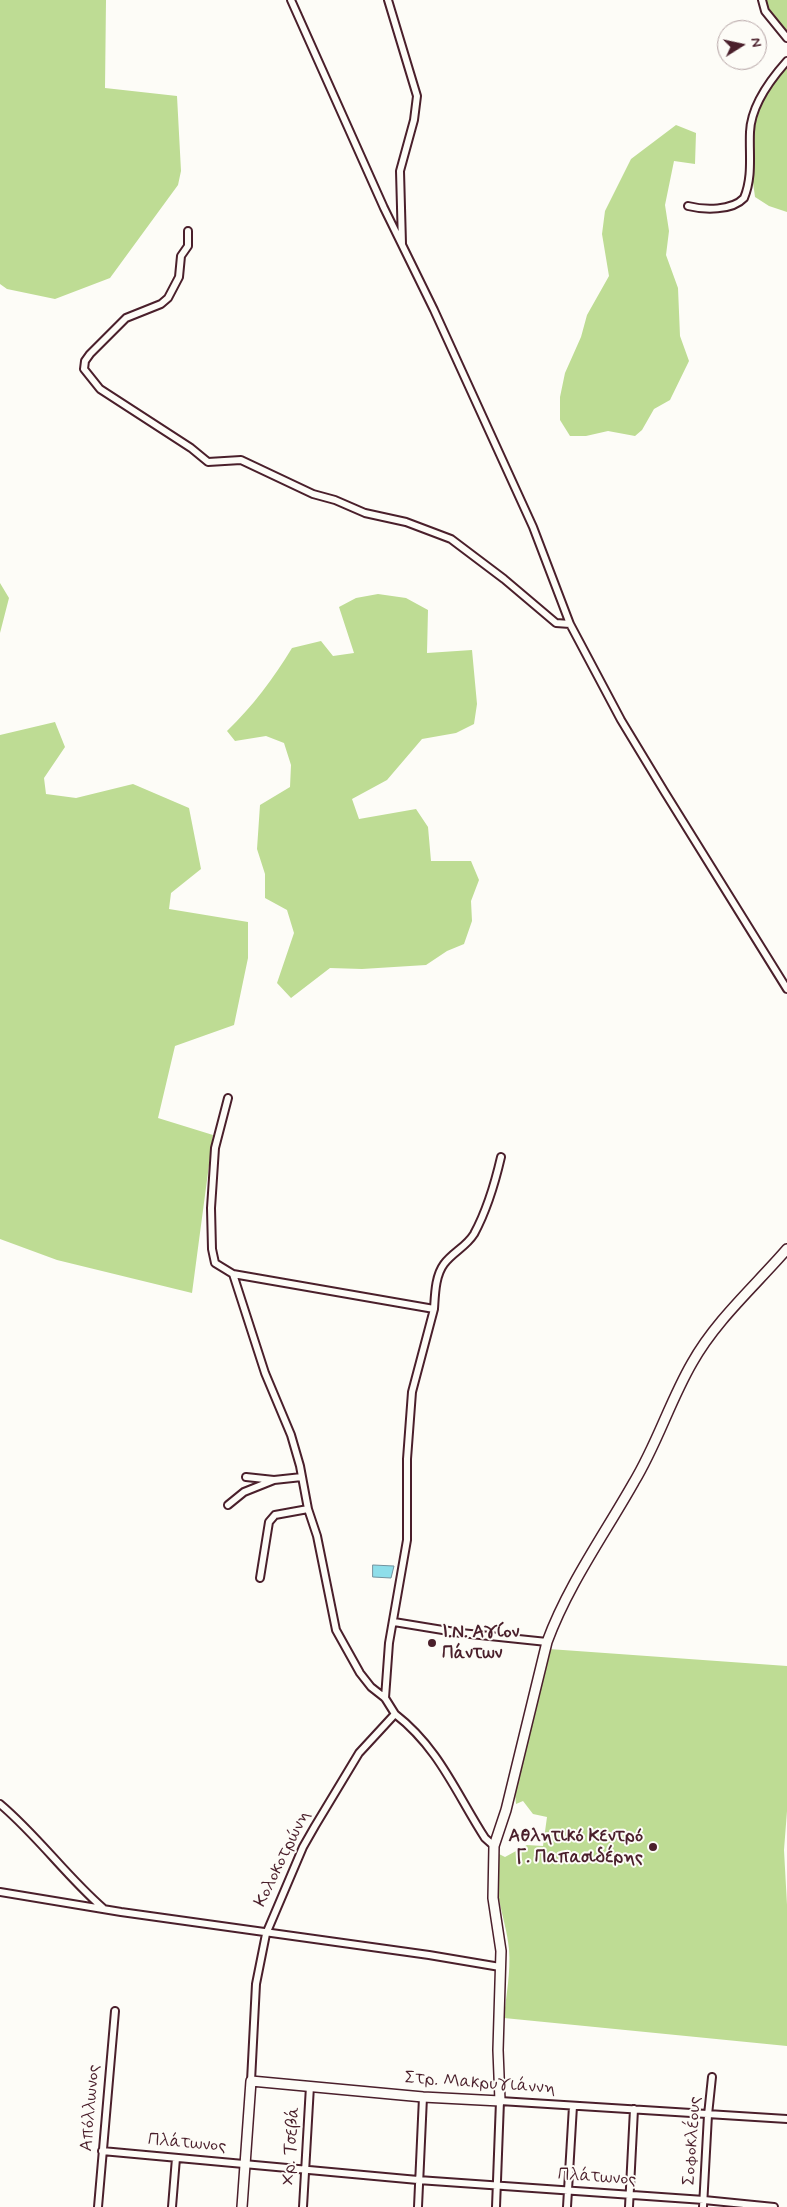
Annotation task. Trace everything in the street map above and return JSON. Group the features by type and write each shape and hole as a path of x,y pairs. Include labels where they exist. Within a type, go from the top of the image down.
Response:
{"street":[{"path":"291,0 402,246 434,310 533,527 570,624 622,720 664,791 787,990"},
{"path":"388,0 417,96 414,120 400,171 402,246"},
{"path":"762,0 765,11 787,38"},
{"path":"688,206 715,208 733,205 744,198 750,179 750,130 756,108 771,81 787,61"},
{"path":"188,231 188,246 181,256 179,277 174,289 161,304 126,318 90,354 85,361 84,369 91,380 111,398 191,448 208,462 241,460 313,494 336,500 365,513 406,522 451,539 504,579 556,624 570,624"},
{"path":"228,1098 215,1148 212,1250 215,1263 233,1274 434,1309"},
{"path":"385,1698 389,1643 407,1540 407,1459 412,1392 434,1309 440,1273 444,1264 464,1247 474,1233 496,1178 501,1157"},
{"path":"496,2207 500,2101 498,2050 500,1936 493,1898 494,1846 506,1810 547,1642 556,1616 644,1466 693,1361 740,1300 787,1249"},
{"path":"233,1274 265,1373 291,1435 308,1509 318,1536 336,1630 360,1673 371,1687 385,1698 395,1714 410,1726 435,1753 485,1838 494,1846"},
{"path":"246,1477 274,1480 302,1477"},
{"path":"228,1505 244,1492 274,1480"},
{"path":"260,1578 269,1522 275,1515 308,1509"},
{"path":"394,1622 547,1642"},
{"name":"Κολοκοτρώνη","path":"242,2207 256,1984 266,1934 303,1847 315,1826 359,1753 395,1714"},
{"path":"0,1804 38,1840 84,1891 105,1909"},
{"path":"0,1892 266,1934 429,1955 500,1967"},
{"name":"Απόλλωνος","path":"98,2207 115,2011"},
{"name":"Σοφοκλέους","path":"704,2203 708,2115 712,2077"},
{"name":"Στρ. Μακρυγιάννη","path":"251,2081 423,2097 787,2119"},
{"name":"Χρ. Τσεβά","path":"303,2207 310,2086"},
{"path":"418,2207 423,2097"},
{"path":"567,2207 573,2106"},
{"path":"629,2207 634,2109"},
{"name":"Πλάτωνος","path":"102,2151 418,2180 496,2184 704,2203 774,2207"},
{"path":"172,2207 176,2158"}],"green space":[{"path":"0,0 106,0 105,88 177,96 181,171 178,185 110,278 55,299 7,289 0,284"},
{"path":"766,0 787,0 787,31 767,7"},
{"path":"787,63 787,212 769,206 755,197 753,182 753,124 766,93"},
{"path":"676,125 696,133 695,164 674,161 665,205 669,231 666,255 678,288 680,336 689,361 670,400 654,409 642,430 635,436 608,431 586,436 570,436 560,420 560,397 565,373 581,337 587,315 609,276 602,234 605,211 631,159"},
{"path":"0,583 9,598 0,633"},
{"path":"378,594 406,598 428,610 427,653 472,650 477,704 474,724 456,733 422,739 387,780 352,799 359,819 416,809 428,827 431,861 471,861 479,880 471,901 472,921 464,944 447,951 426,965 362,969 330,968 291,998 277,983 294,933 287,910 265,898 265,874 257,849 260,805 290,787 291,765 284,743 266,736 235,741 227,731 262,692 292,648 321,641 333,656 354,653 339,607 356,598"},
{"path":"55,722 65,747 44,778 46,794 76,798 133,784 189,808 201,869 171,893 169,909 248,922 248,958 234,1025 175,1046 158,1118 213,1135 192,1293 57,1260 0,1239 0,735"},
{"name":"Αθλητικό Κεντρό Γ. Παπασιδέρης","path":"549,1649 787,1666 787,1811 784,1850 787,1905 787,2046 504,2018 509,1975 509,1949 497,1890 497,1866 499,1854 505,1857 527,1845 543,1846 547,1817 533,1814 523,1801 516,1804 515,1794"}],"water":[{"path":"373,1565 394,1566 391,1578 373,1577"}],"place":[{"name":"Ι.Ν. Αγίον Πάντων","path":"432,1643"},
{"name":"Αθλητικό Κεντρό Γ. Παπασιδέρης","path":"653,1847"}]}
